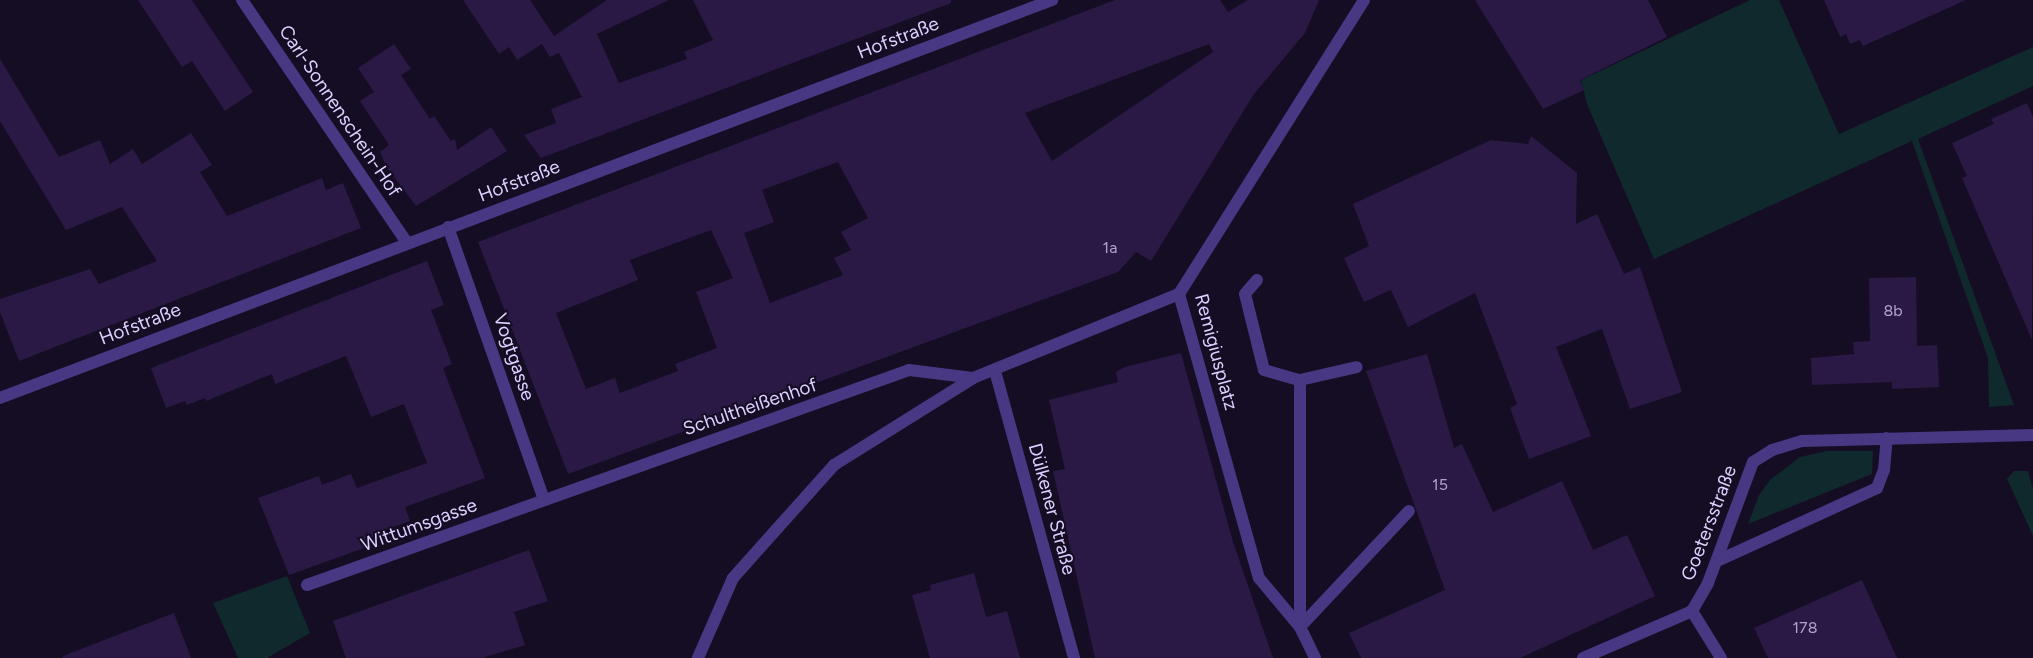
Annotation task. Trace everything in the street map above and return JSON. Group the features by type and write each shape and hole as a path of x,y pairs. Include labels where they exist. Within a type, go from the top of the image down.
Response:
{"street":[{"name":"Carl-Sonnenschein-Hof","path":"242,0 407,243"},
{"name":"Hofstraße","path":"0,398 1052,0"},
{"name":"Remigiusplatz","path":"1315,658 1300,627 1259,578 1178,294 1364,0"},
{"name":"Vogtgasse","path":"448,227 544,499"},
{"path":"1257,280 1245,294 1264,370 1300,380 1357,367"},
{"name":"Schultheißenhof","path":"698,658 733,578 834,465 972,378 995,371 1178,294"},
{"name":"Schultheißenhof","path":"544,499 909,370 972,378"},
{"name":"Dülkener Straße","path":"995,371 1074,658"},
{"name":"Remigiusplatz","path":"1300,380 1300,627"},
{"name":"Goetersstraße","path":"1583,658 1692,611 1717,561 1724,533 1752,462 1772,450 1802,441 2033,435"},
{"path":"1717,561 1877,488 1884,470 1887,438"},
{"name":"Wittumsgasse","path":"307,585 544,499"},
{"path":"1300,627 1409,511"},
{"path":"1692,611 1721,658"}],"green space":[{"path":"1750,0 1779,0 1839,134 2033,47 2033,86 1918,139 2014,405 1989,407 1988,358 1912,141 1654,259 1587,104 1581,80"},
{"path":"1827,451 1873,451 1872,474 1748,524 1759,495 1770,480 1800,457"},
{"path":"2014,471 2028,471 2033,489 2033,536 2007,479"},
{"path":"287,576 310,633 267,658 238,658 213,603"}],"building":[{"path":"138,0 192,0 253,92 225,111 192,61 182,67"},
{"path":"463,0 530,0 554,36 607,0 669,0 597,34 619,83 687,59 684,52 713,40 693,0 951,0 951,3 541,158 524,135 556,123 551,109 582,97 559,53 550,57 542,44 517,60 509,47 499,54"},
{"path":"1115,0 1220,0 1228,12 1248,0 1319,0 1305,33 1254,94 1151,261 1136,252 1118,272 568,474 478,242","holes":["1209,44 1213,52 1052,161 1025,113","838,162 868,218 841,232 851,250 834,258 843,275 770,303 744,233 774,222 762,190","711,230 733,278 696,292 717,348 675,364 678,371 620,393 615,378 586,389 556,313 638,280 630,260"]},
{"path":"1475,0 1648,0 1667,37 1580,80 1584,90 1543,109"},
{"path":"1824,0 1966,0 1863,46 1860,40 1850,44 1846,34 1840,37"},
{"path":"394,44 411,69 401,75 430,119 434,116 451,141 455,139 457,150 491,127 507,151 416,206 386,166 380,152 389,145 360,101 374,92 358,68"},
{"path":"0,59 59,157 100,140 110,164 133,149 142,164 191,133 212,165 200,172 227,216 322,178 326,190 343,183 361,228 19,361 0,312 0,299 90,269 99,284 157,261 122,207 66,230 0,121"},
{"path":"2027,103 2033,117 2032,340 1962,178 1967,176 1952,143 1994,124 1991,119"},
{"path":"1531,136 1577,173 1576,224 1597,214 1624,274 1640,267 1682,392 1630,409 1602,329 1556,347 1591,436 1529,459 1510,408 1517,404 1475,293 1408,327 1391,290 1364,302 1344,258 1369,246 1353,204 1491,140 1528,144"},
{"path":"427,261 444,305 431,310 452,364 443,368 485,478 405,507 410,521 374,534 378,543 289,575 258,498 319,476 322,485 351,474 357,488 427,463 404,404 371,417 346,356 275,384 272,374 206,401 205,398 187,405 185,401 166,408 151,368"},
{"path":"1916,277 1917,346 1937,345 1939,387 1892,389 1892,382 1812,385 1811,358 1854,354 1853,342 1870,341 1869,278"},
{"path":"1181,353 1233,542 1273,658 1095,658 1053,471 1065,469 1049,400 1118,382 1116,372 1125,367"},
{"path":"1427,354 1454,448 1462,444 1493,512 1562,481 1593,550 1627,535 1655,596 1520,658 1361,658 1349,633 1445,590 1366,371"},
{"path":"529,550 548,601 514,612 525,645 482,658 346,658 333,621"},
{"path":"974,573 986,617 1007,611 1020,658 930,658 912,595 931,590 930,585"},
{"path":"1862,580 1897,658 1768,658 1754,628"},
{"path":"174,613 191,658 63,658 63,656"}]}
